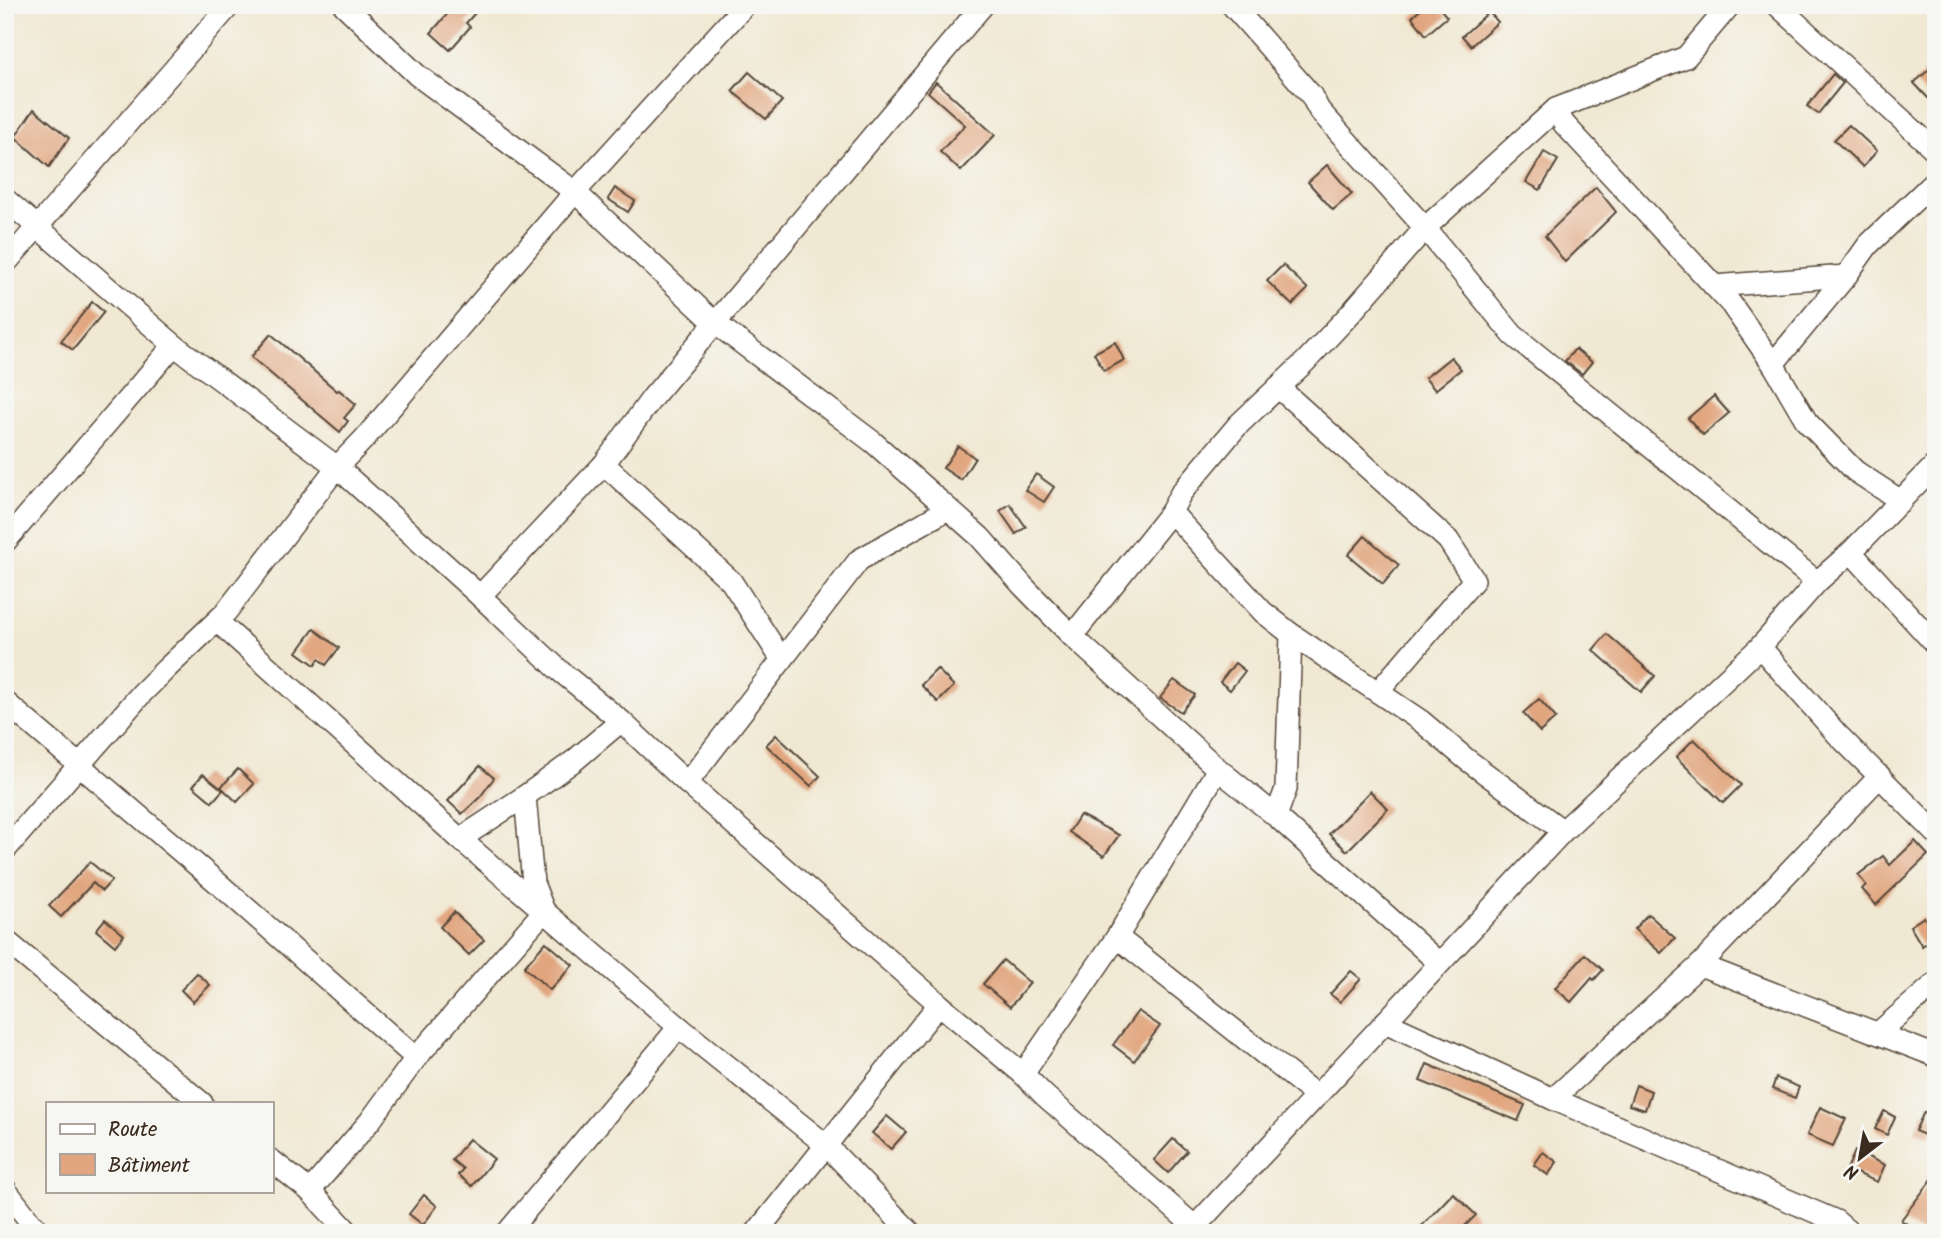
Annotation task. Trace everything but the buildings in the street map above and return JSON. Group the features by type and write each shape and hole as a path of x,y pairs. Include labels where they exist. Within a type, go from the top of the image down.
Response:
{"street":[{"path":"5,264 230,5"},
{"path":"344,5 417,75 575,192 715,323 873,442 980,537 1072,636 1218,769 1276,816 1439,963"},
{"path":"5,850 166,669 218,622 337,467 575,192 745,5"},
{"path":"480,596 604,464 652,398 983,5"},
{"path":"1232,5 1311,95 1318,110 1425,228 1513,335 1816,582"},
{"path":"1072,636 1171,512 1181,494 1238,425 1350,314 1425,228 1556,109 1686,57 1730,5"},
{"path":"1777,5 1936,151"},
{"path":"1556,109 1564,124 1731,304 1773,364 1807,422 1855,471 1901,501"},
{"path":"1773,364 1846,276 1868,245 1936,180"},
{"path":"5,199 174,345 337,467 560,671 621,721 687,783 939,1004 1023,1074 1195,1231 1563,831 1760,648 1816,582 1851,552 1936,464"},
{"path":"1714,286 1846,276"},
{"path":"5,542 174,345"},
{"path":"1278,387 1448,540 1474,580 1378,692"},
{"path":"604,464 731,581 782,660"},
{"path":"687,783 859,560 948,509"},
{"path":"1171,512 1263,612 1291,634 1421,721 1466,759 1563,831"},
{"path":"1851,552 1936,645"},
{"path":"218,622 460,839 679,1027 826,1145 911,1233"},
{"path":"1276,816 1286,789 1291,634"},
{"path":"1760,648 1837,734 1936,833"},
{"path":"5,702 219,884 416,1058"},
{"path":"460,839 575,760 621,721"},
{"path":"1023,1074 1117,937 1218,769"},
{"path":"1553,1099 1699,965 1880,776"},
{"path":"525,796 534,883 544,911"},
{"path":"310,1191 370,1121 416,1058 544,911"},
{"path":"1117,937 1317,1096"},
{"path":"5,940 201,1102"},
{"path":"1699,965 1936,1056"},
{"path":"1878,1033 1936,983"},
{"path":"756,1233 939,1004"},
{"path":"1385,1022 1553,1099 1836,1221 1850,1233"},
{"path":"507,1233 679,1027"},
{"path":"273,1162 310,1191 349,1233"},
{"path":"5,1189 33,1230"}]}
